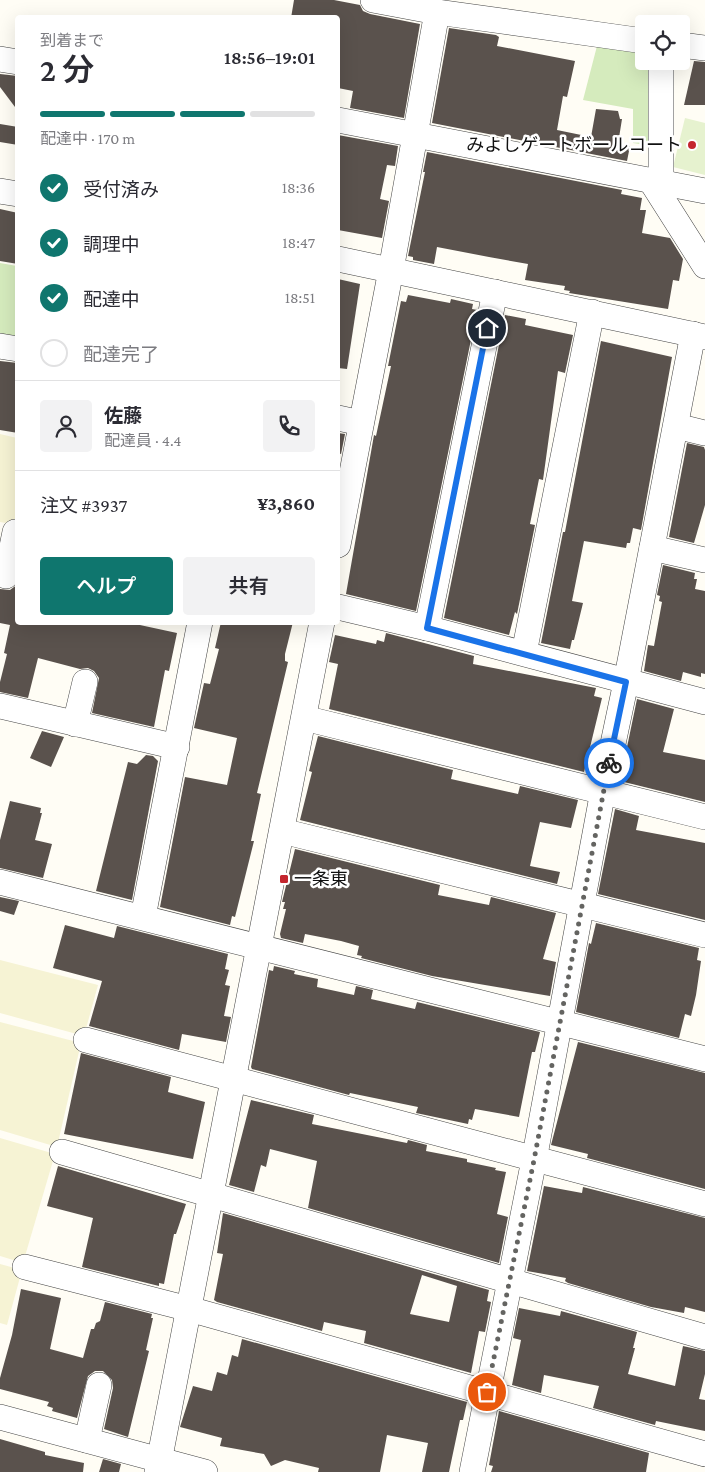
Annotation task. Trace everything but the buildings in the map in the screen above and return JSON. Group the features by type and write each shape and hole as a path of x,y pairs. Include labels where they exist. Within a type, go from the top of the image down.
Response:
{"street":[{"path":"373,0 437,12 635,39"},
{"path":"340,522 349,421 391,270 437,12"},
{"path":"690,46 705,48"},
{"path":"0,59 15,62"},
{"path":"661,70 656,181 705,266"},
{"path":"340,120 705,191"},
{"path":"0,191 15,194"},
{"path":"340,259 699,335 676,426 626,682 602,791 534,1160 472,1472"},
{"path":"427,628 495,292"},
{"path":"524,653 592,312"},
{"path":"0,346 15,348"},
{"path":"676,426 705,433"},
{"path":"6,576 11,531"},
{"path":"652,548 705,560"},
{"path":"340,607 524,653 705,702"},
{"path":"143,917 199,625"},
{"path":"158,1466 321,625"},
{"path":"75,724 85,682"},
{"path":"0,706 177,747"},
{"path":"304,718 705,816"},
{"path":"282,831 705,935"},
{"path":"0,882 705,1058"},
{"path":"86,1040 705,1204"},
{"path":"62,1152 705,1337"},
{"path":"25,1267 188,1309 705,1454"},
{"path":"87,1440 99,1386"},
{"path":"0,1417 87,1440 158,1466 206,1472"}],"shaded area":[{"path":"0,434 15,438 15,525 0,522"},
{"path":"0,960 98,985 84,1036 0,1013"},
{"path":"0,1022 81,1043 57,1147 0,1130"},
{"path":"0,1138 55,1154 23,1263 0,1256"},
{"path":"0,1264 22,1270 7,1325 0,1323"}],"green space":[{"path":"597,46 635,48 635,70 652,70 652,146 633,143 633,109 583,100"},
{"name":"みよしゲートボールコート","path":"685,118 705,123 705,175 673,167"},
{"path":"0,263 15,266 15,342 0,338"}],"way so far":[{"path":"487,1392 534,1160 602,791 609,763"}],"place":[{"name":"みよしゲートボールコート","path":"692,145"},
{"name":"一条東","path":"284,879"}],"route":[{"path":"487,328 427,628 626,682 609,763"}]}
